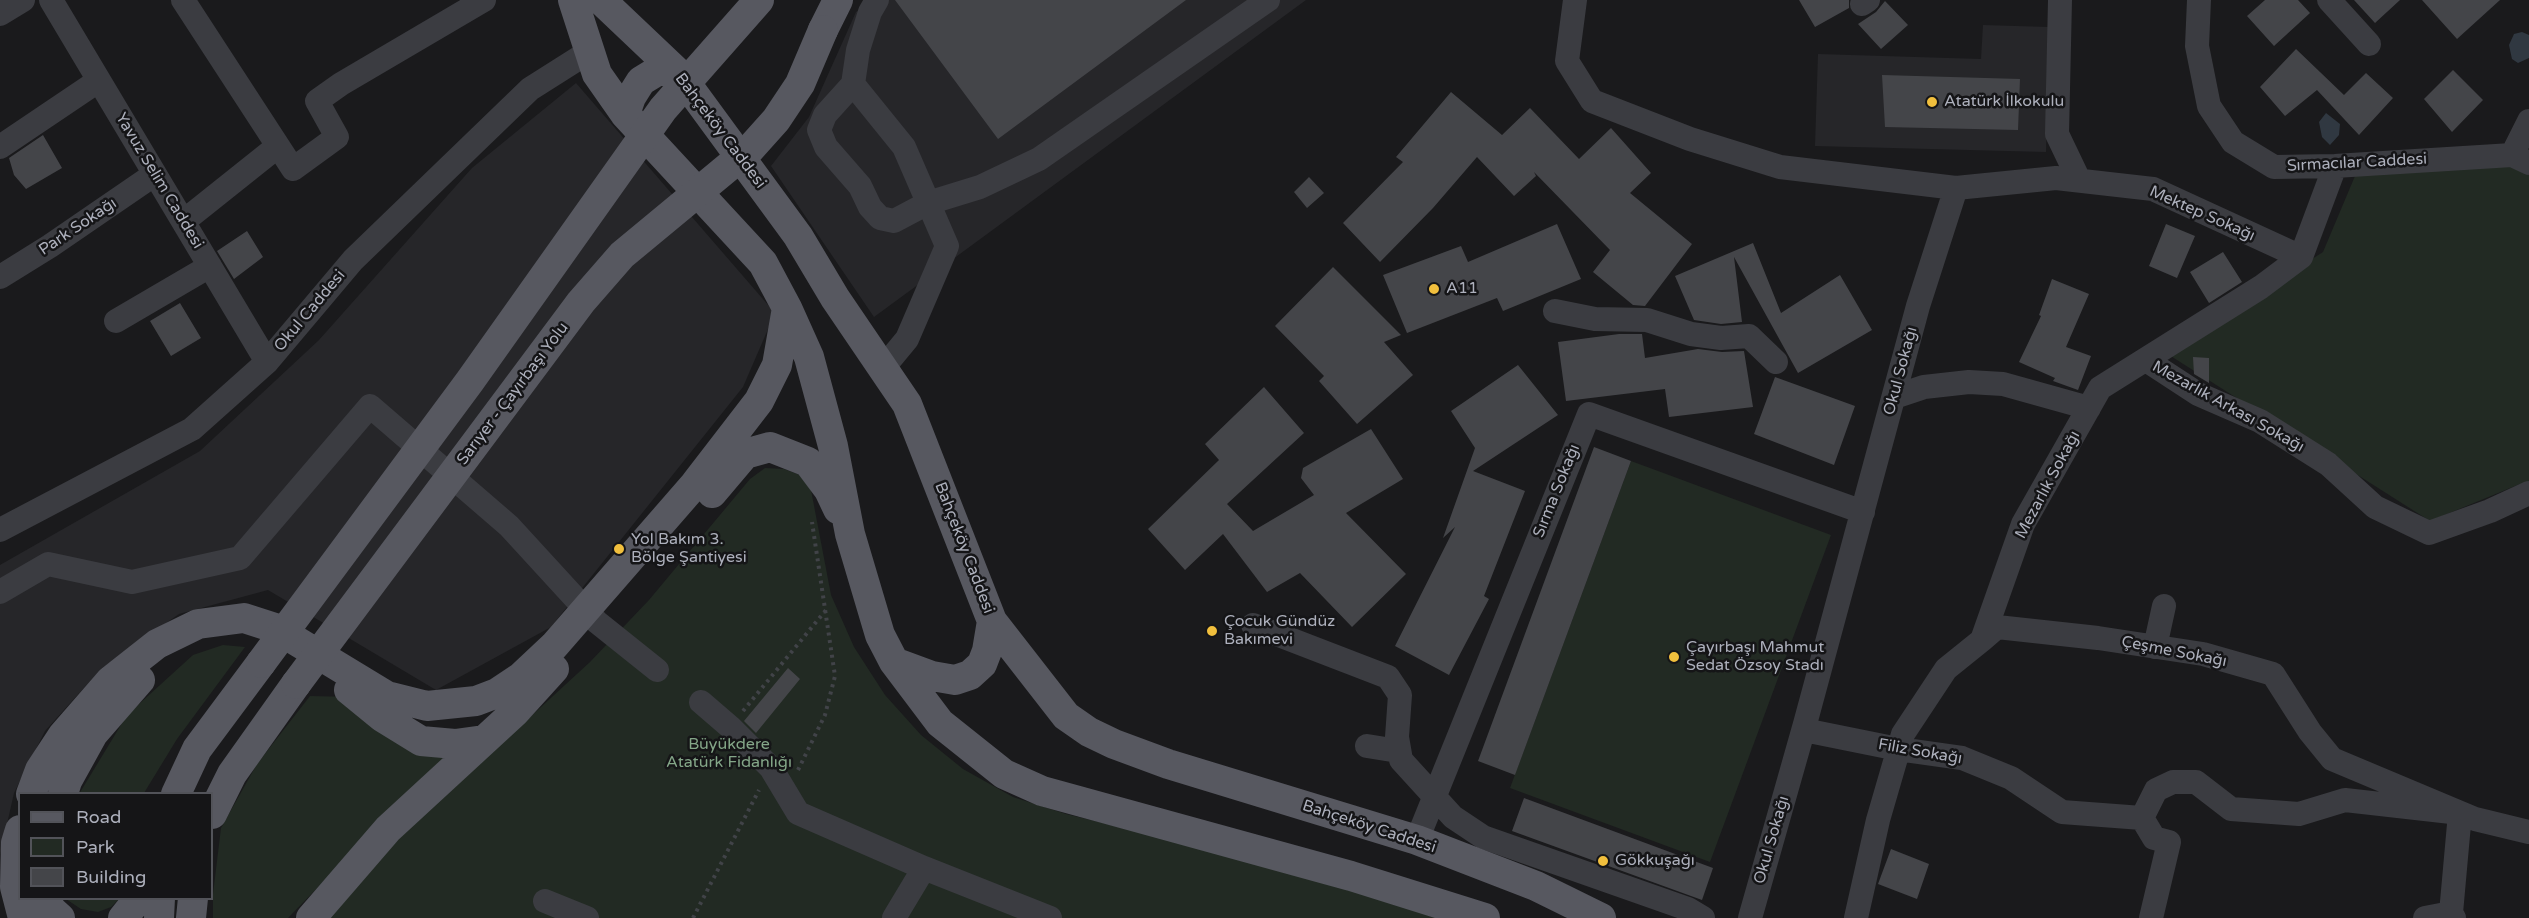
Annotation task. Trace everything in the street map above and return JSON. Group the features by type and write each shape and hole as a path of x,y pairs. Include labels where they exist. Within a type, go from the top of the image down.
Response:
{"main road":[{"path":"573,0 597,74 625,114 763,263 787,308 809,357 833,446 850,534 879,635 894,662 940,723 1004,774 1042,790 1351,876 1485,918"},
{"name":"Bahçeköy Caddesi","path":"601,0 680,75 798,236 835,298 907,404 992,621 1066,716 1089,732 1168,765 1417,840 1536,886 1601,918"},
{"path":"177,792 196,749 470,381 663,108 759,0"},
{"name":"Sarıyer - Çayırbaşı Yolu","path":"213,812 232,774 296,684 581,302 622,255 750,149 776,120 800,84 838,0"},
{"path":"590,51 607,39 647,42"},
{"path":"625,114 640,81 660,70 680,75"},
{"path":"311,918 388,829 514,712 695,484 759,401 777,365 787,308"},
{"path":"32,792 40,770 63,735 110,681 158,644 198,624 244,618 276,628 387,696 427,706 476,701 497,693 521,677 591,616 745,454 770,447 808,462 829,490 850,534"},
{"path":"894,662 932,676 955,680 970,675 982,664 987,651 992,621"},
{"path":"64,792 67,781 93,734 149,670 172,651 194,640 224,633 244,632 290,648 353,693 382,717 421,741 455,744 484,740"},
{"path":"18,836 15,887 18,899"},
{"path":"18,900 23,918"},
{"path":"48,900 50,909 60,918"},
{"path":"123,918 137,900"},
{"path":"159,918 160,900"},
{"path":"191,918 193,900"}],"street":[{"path":"0,14 23,0"},
{"name":"Yavuz Selim Caddesi","path":"51,0 267,362"},
{"path":"183,0 293,170 337,137 317,101 484,0"},
{"path":"877,0 870,12 858,50 853,84 825,115 819,130 826,147 860,186 870,207 880,218 894,221 928,203 980,188 1039,159 1269,0"},
{"path":"1575,0 1567,61 1592,101 1690,139 1780,166 1956,188"},
{"path":"2060,0 2057,134 2079,180"},
{"name":"Sırmacılar Caddesi","path":"2199,0 2197,46 2208,106 2233,142 2274,167 2521,159"},
{"path":"2329,0 2369,44"},
{"name":"Okul Caddesi","path":"0,531 192,429 267,362 361,252 530,89 590,51"},
{"path":"0,147 98,81"},
{"path":"853,84 904,147 947,246 907,339 883,368"},
{"path":"2521,159 2529,121"},
{"path":"184,221 278,146"},
{"path":"2301,257 2335,166"},
{"name":"Park Sokağı","path":"0,277 50,246 154,174"},
{"name":"Mektep Sokağı","path":"1956,188 2056,178 2153,189 2301,257"},
{"name":"Okul Sokağı","path":"1750,918 1804,730 1918,306 1956,188"},
{"name":"Mezarlık Sokağı","path":"1982,640 2023,524 2100,388 2261,287 2301,257"},
{"path":"116,321 210,266"},
{"path":"1555,311 1595,319 1647,320 1691,334 1721,338 1749,336 1776,362"},
{"name":"Mezarlık Arkası Sokağı","path":"2146,360 2198,394 2260,421 2328,464 2375,507 2429,533 2490,511 2529,493"},
{"path":"1894,397 1924,387 1969,382 2002,384 2089,408"},
{"path":"0,592 48,564 132,582 240,558 370,406 509,526 591,616 657,670"},
{"name":"Sırma Sokağı","path":"1417,840 1588,414 1863,512"},
{"path":"2155,647 2164,606"},
{"path":"1253,625 1388,677 1400,695 1398,751 1401,760 1453,817 1484,837 1688,909 1703,918"},
{"name":"Çeşme Sokağı","path":"1982,640 1997,627 2203,654 2273,674 2310,732 2332,759 2460,813"},
{"path":"1856,918 1878,820 1903,734 1946,669 1982,640"},
{"path":"701,702 771,768 798,813 924,868 1050,918"},
{"name":"Filiz Sokağı","path":"1804,730 1898,749 1962,758 2012,778 2062,812 2142,818"},
{"path":"1367,746 1398,751"},
{"path":"2151,918 2169,842 2154,838 2142,818 2156,790 2173,782 2196,782 2231,809 2299,814 2346,800 2460,813 2475,819 2529,832"},
{"path":"2425,918 2453,915 2460,813"},
{"path":"894,918 924,868"},
{"path":"545,901 587,918"}],"path":[{"path":"785,792 819,730 833,688 835,666 812,522"},
{"path":"730,727 826,610"},
{"path":"693,918 771,768"}],"shaded area":[{"path":"872,0 1306,0 874,317 771,166 809,117 856,12"},
{"name":"Atatürk İlkokulu","path":"1983,25 2049,27 2046,152 1815,146 1818,54 1981,59"},
{"path":"2522,32 2529,35 2529,58 2518,63 2512,59 2509,45 2514,34"},
{"path":"576,83 775,313 743,387 551,627 436,690 268,590 179,614 101,669 45,731 14,793 0,855 0,565 200,451 319,340 472,168"},
{"path":"2326,113 2340,124 2339,135 2330,145 2322,137 2319,122"}],"green space":[{"path":"2508,165 2529,175 2529,483 2520,484 2430,521 2166,353 2323,252 2355,176"},
{"path":"1631,461 1831,535 1710,862 1510,788"},
{"name":"Büyükdere Atatürk Fidanlığı","path":"765,468 784,469 800,475 811,490 831,595 854,647 885,695 921,735 963,769 1013,797 1066,814 1222,852 1450,918 325,918 404,833 590,662 649,600 750,479"},
{"path":"223,645 245,647 177,739 145,792 80,792 127,715 193,655"},
{"path":"310,696 353,697 457,755 362,842 288,918 213,918 213,894 221,828 257,764"},
{"path":"68,900 118,900 111,907 98,912 81,909"}],"building":[{"path":"895,0 1186,0 998,139"},
{"path":"1799,0 1849,0 1849,8 1815,27"},
{"path":"2265,0 2298,0 2310,13 2274,46 2247,16"},
{"path":"2354,0 2400,0 2375,23"},
{"path":"2422,0 2500,0 2457,39"},
{"path":"1885,1 1908,25 1881,49 1858,24 1876,12"},
{"path":"2296,49 2344,95 2366,73 2393,98 2359,135 2317,90 2285,116 2260,87"},
{"path":"2453,70 2483,100 2452,132 2424,99"},
{"path":"1882,75 2020,79 2018,130 1885,127"},
{"path":"1451,92 1502,135 1530,108 1579,159 1611,128 1651,173 1630,193 1692,244 1645,306 1633,305 1593,272 1610,250 1534,172 1536,176 1514,196 1477,157 1433,208 1380,262 1343,223 1403,162 1396,157"},
{"path":"43,135 62,168 26,189 14,175 9,158"},
{"path":"1309,177 1324,193 1307,208 1294,192"},
{"path":"1557,224 1581,279 1503,311 1497,298 1407,333 1383,275 1461,246 1468,262"},
{"path":"2166,224 2195,236 2177,278 2149,266"},
{"path":"247,231 263,257 234,279 217,251"},
{"path":"1753,243 1781,313 1840,275 1872,330 1798,373 1734,257 1742,322 1721,324 1694,320 1675,276"},
{"path":"2223,252 2242,282 2209,303 2190,272"},
{"path":"1333,267 1401,335 1384,342 1413,375 1357,424 1319,381 1324,376 1275,326"},
{"path":"2052,279 2089,294 2066,347 2091,356 2078,390 2053,381 2055,378 2019,362 2041,316 2039,315"},
{"path":"180,303 201,338 171,356 150,321"},
{"path":"1619,334 1642,334 1645,358 1698,349 1722,352 1744,351 1753,407 1669,417 1665,389 1566,401 1558,342"},
{"path":"2193,357 2209,358 2209,383 2194,374"},
{"path":"1518,365 1558,415 1473,471 1525,491 1484,596 1489,599 1449,675 1395,646 1455,527 1443,538 1475,448 1451,411"},
{"path":"1775,377 1855,406 1834,465 1754,434"},
{"path":"1264,387 1304,433 1227,504 1253,531 1314,495 1301,478 1303,468 1371,429 1403,479 1346,513 1406,574 1352,627 1300,573 1267,592 1223,534 1185,570 1148,529 1219,460 1205,444"},
{"path":"1594,447 1631,461 1515,775 1478,761"},
{"path":"788,668 800,679 756,733 744,721"},
{"path":"1524,798 1713,868 1702,900 1512,831"},
{"path":"1891,849 1929,864 1917,899 1878,884"}],"place":[{"name":"Atatürk İlkokulu","path":"1932,102"},
{"name":"A11","path":"1434,289"},
{"name":"Yol Bakım 3. Bölge Şantiyesi","path":"619,549"},
{"name":"Çocuk Gündüz Bakımevi","path":"1212,631"},
{"name":"Çayırbaşı Mahmut Sedat Özsoy Stadı","path":"1674,657"},
{"name":"Gökkuşağı","path":"1603,861"}]}
